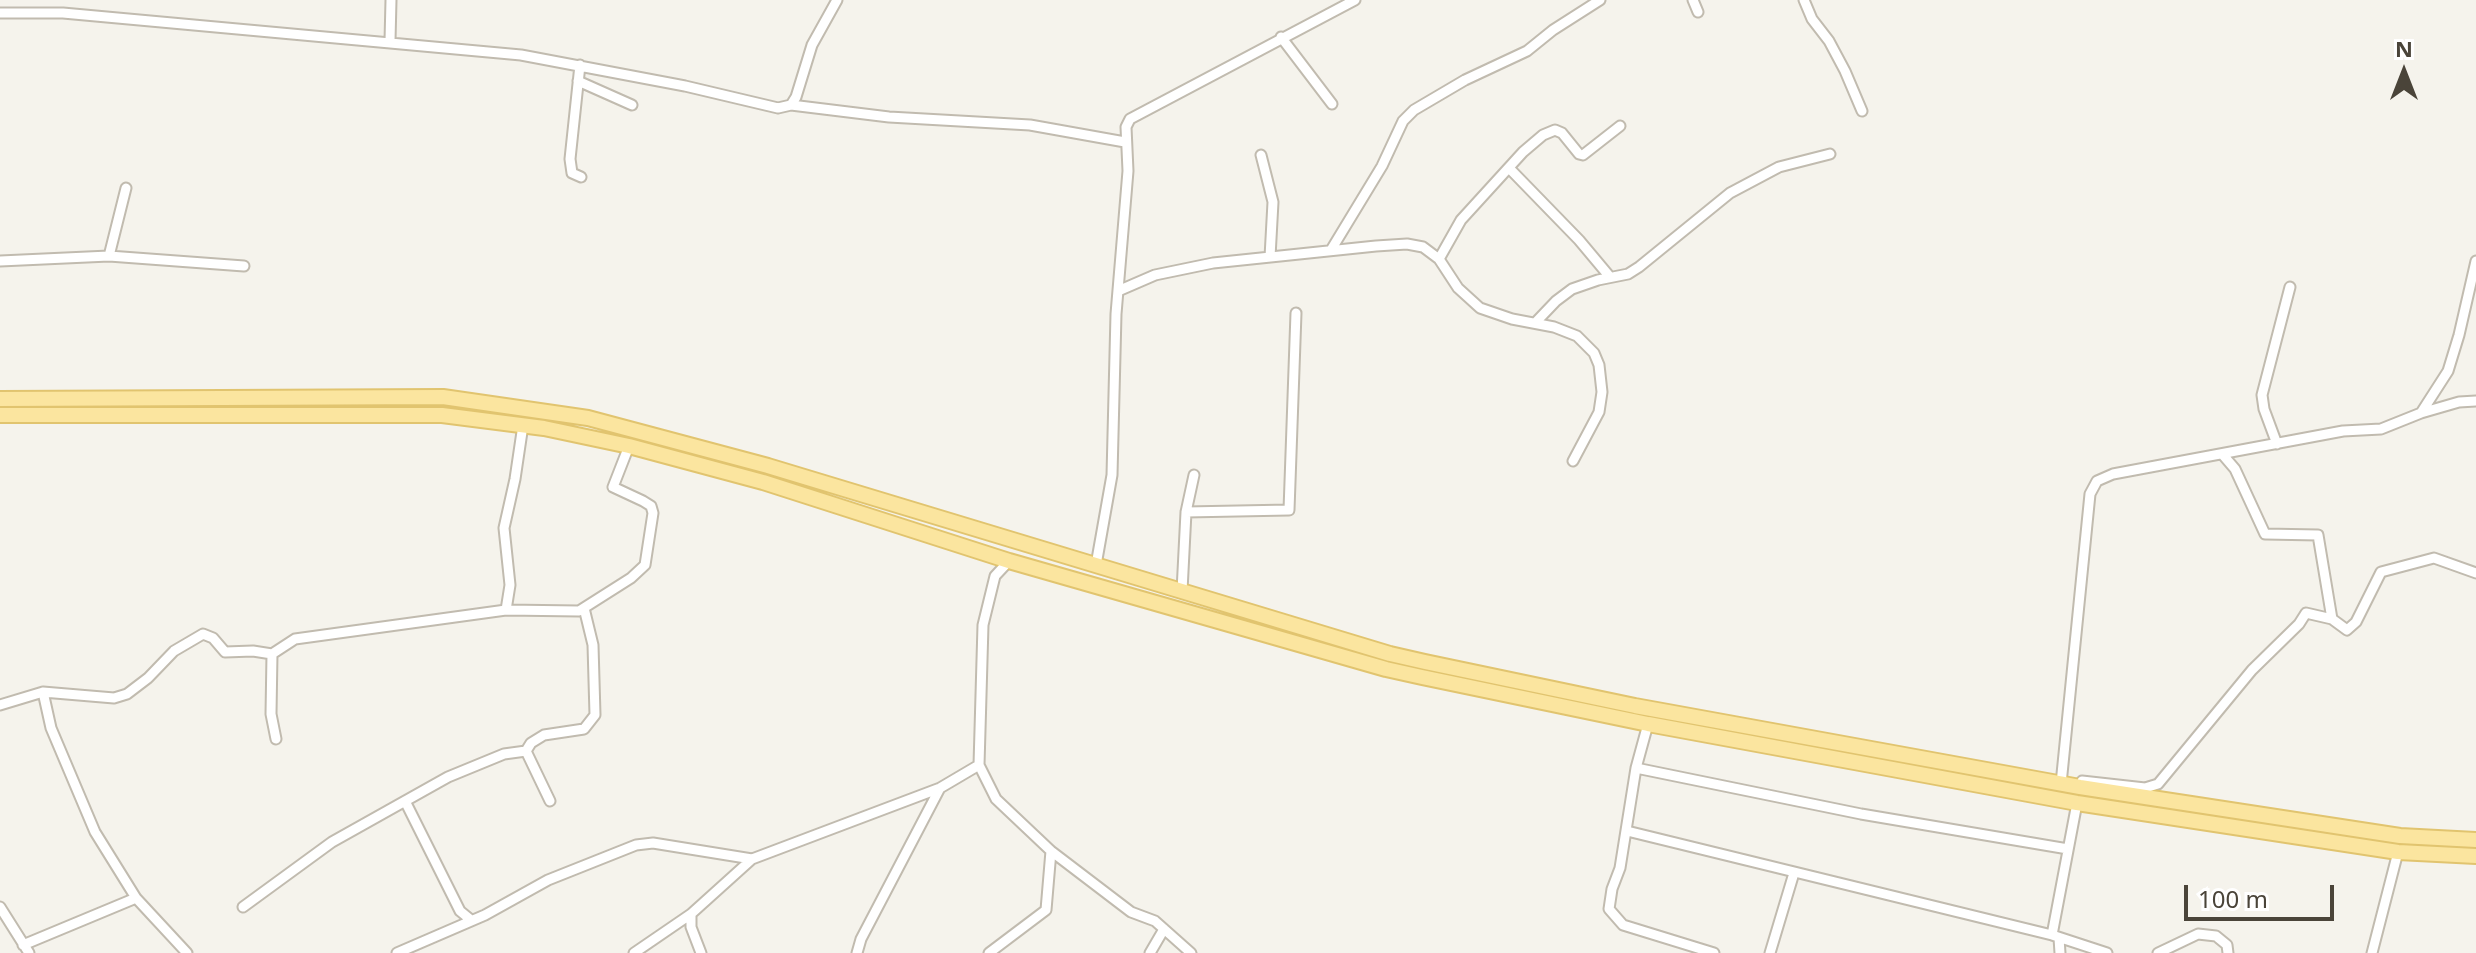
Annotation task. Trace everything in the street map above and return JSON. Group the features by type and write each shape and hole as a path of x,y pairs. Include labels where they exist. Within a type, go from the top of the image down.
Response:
{"main road":[{"path":"0,399 443,397 526,407 603,422 768,466 1402,657 1635,706 2061,781 2400,836 2476,840"},
{"path":"0,415 442,415 523,425 629,446 778,487 1009,561 1386,669 1648,724 2077,803 2398,852 2476,856"},
{"path":"598,439 603,422"},
{"path":"1866,765 1870,748"}],"street":[{"path":"390,41 391,0"},
{"path":"791,105 812,45 837,0"},
{"path":"1096,565 1112,475 1118,291 1128,171 1126,127 1130,119 1355,0"},
{"path":"1331,250 1382,166 1403,121 1414,110 1465,80 1527,51 1600,0"},
{"path":"1693,0 1698,12"},
{"path":"1804,0 1812,19 1829,41 1845,71 1862,111"},
{"path":"0,13 63,13 521,55 778,108 791,105 889,117 1030,125 1125,142"},
{"path":"1281,37 1332,104"},
{"path":"580,65 570,159 572,173 581,177"},
{"path":"578,81 632,105"},
{"path":"1439,259 1461,220 1543,135 1555,130 1562,133 1583,155 1620,126"},
{"path":"1535,323 1572,289 1628,274 1639,267 1730,193 1779,167 1830,154"},
{"path":"1261,155 1273,202 1270,257"},
{"path":"1509,168 1579,240 1610,277"},
{"path":"109,256 126,188"},
{"path":"1118,291 1155,275 1213,263 1407,244 1423,247 1439,259 1458,288 1480,308 1577,336 1588,344 1599,365 1602,392 1599,412 1573,461"},
{"path":"0,261 109,256 244,266"},
{"path":"2421,413 2448,371 2476,261"},
{"path":"2277,444 2262,395 2290,287"},
{"path":"1186,512 1289,510 1296,313"},
{"path":"2476,401 2459,402 2421,413 2381,429 2343,431 2113,474 2097,481 2090,494 2061,781 2145,788 2158,784 2252,670 2299,624 2306,613 2332,619 2347,630 2356,622 2381,572 2434,558 2476,573"},
{"path":"506,610 510,585 504,528 523,425"},
{"path":"0,705 43,692 114,698 127,694 174,651 203,634 213,638 225,652 272,654 295,639 506,610 579,611 631,578 645,565 649,553 651,506 613,487 629,446"},
{"path":"2223,455 2235,469 2265,534 2318,535 2332,619"},
{"path":"1182,591 1186,512 1194,475"},
{"path":"1009,561 995,576 983,625 979,765 996,799 1051,851 1131,912 1155,921 1191,953"},
{"path":"526,751 531,743 544,735 584,729 595,715 593,645 584,608"},
{"path":"272,654 271,714 276,739"},
{"path":"43,692 51,728 95,832 136,898 187,953"},
{"path":"1648,724 1636,768 1627,831 1609,909 1623,925 1693,950 1714,953"},
{"path":"526,751 550,801"},
{"path":"243,907 332,842 448,777 504,754 526,751"},
{"path":"623,953 636,952 691,914 752,859 940,788 979,765"},
{"path":"1636,768 1861,814 2068,849"},
{"path":"857,953 861,939 940,788"},
{"path":"406,803 460,911 471,920"},
{"path":"2060,953 2055,937 2077,803"},
{"path":"1627,831 2055,937 2107,953"},
{"path":"397,953 471,920 548,880 636,845 653,843 752,859"},
{"path":"989,953 1046,910 1051,851"},
{"path":"2372,953 2398,852"},
{"path":"1770,953 1794,873"},
{"path":"0,907 26,949 136,898"},
{"path":"458,926 460,911"},
{"path":"691,914 691,927 701,953"},
{"path":"1150,953 1164,929"},
{"path":"2158,953 2198,934 2216,936 2227,945 2228,953"},
{"path":"2055,937 2073,953"}]}
